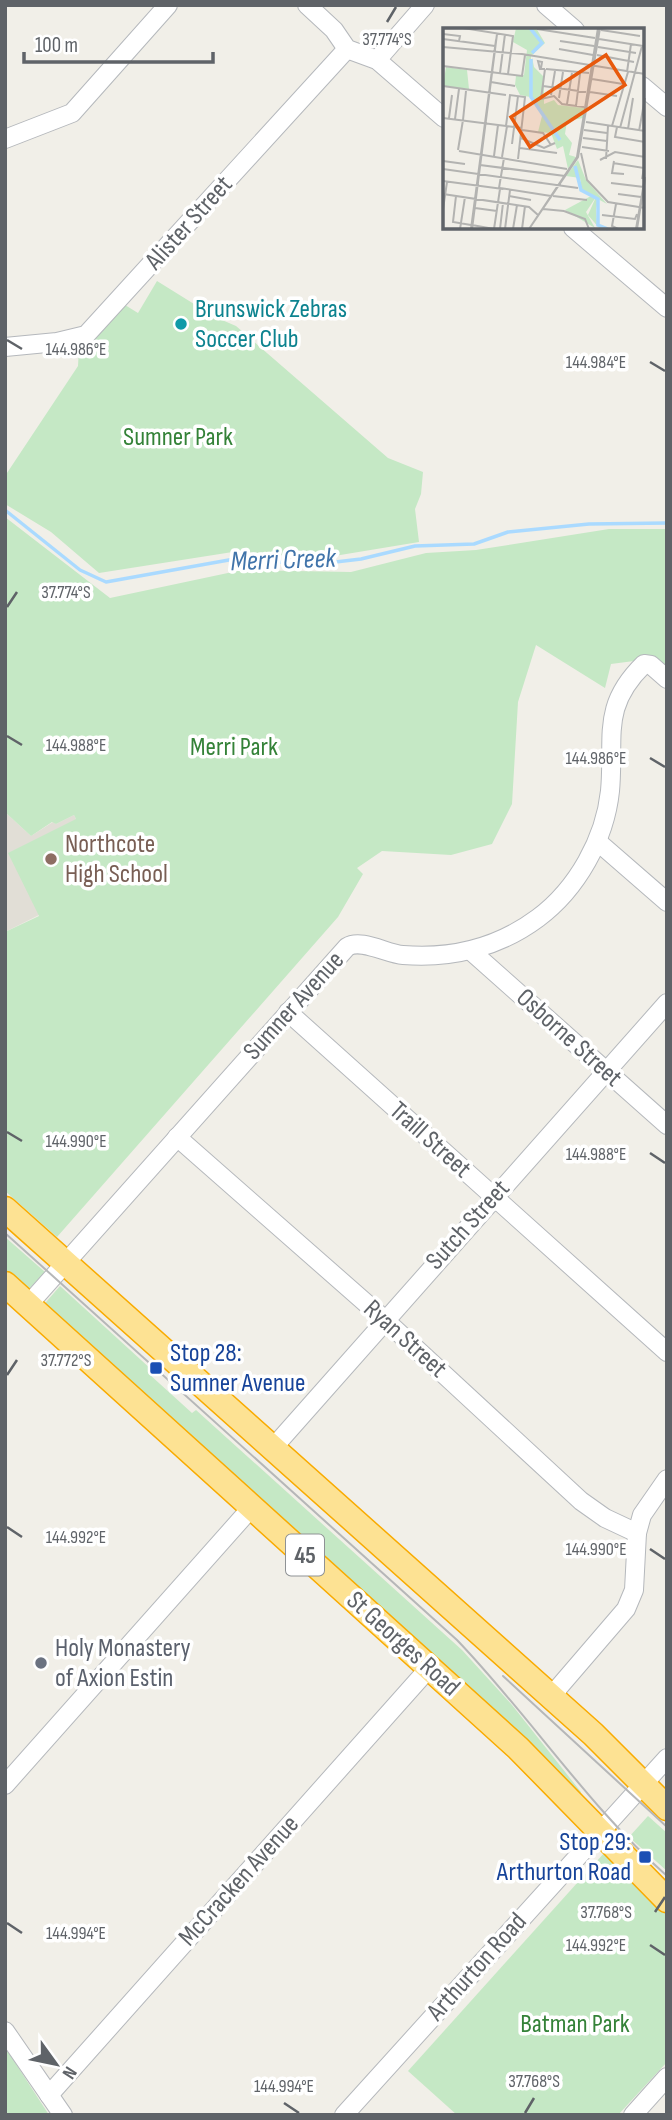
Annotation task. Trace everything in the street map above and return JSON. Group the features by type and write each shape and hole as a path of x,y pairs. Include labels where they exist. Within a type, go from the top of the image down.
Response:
{"highway":[{"name":"45","path":"5,1209 643,1783 667,1808"},
{"name":"St Georges Road","path":"5,1284 551,1779 667,1900"}],"street":[{"path":"5,139 72,113 167,5"},
{"path":"307,5 334,30 347,49 377,60 443,117"},
{"path":"377,60 425,5"},
{"path":"546,5 573,28"},
{"name":"Alister Street","path":"5,347 57,342 86,335 347,49"},
{"path":"644,88 667,107"},
{"path":"574,229 667,308"},
{"name":"Sumner Avenue","path":"28,1305 351,944 401,955 471,951 496,943 539,917 576,877 598,842 610,794 610,731 615,705 630,678 645,664 651,665 667,679"},
{"path":"598,842 667,902"},
{"name":"Osborne Street","path":"471,951 667,1125"},
{"name":"Sutch Street","path":"272,1449 384,1319 667,1003"},
{"name":"Traill Street","path":"288,1012 667,1352"},
{"name":"Ryan Street","path":"177,1137 384,1319 581,1501 605,1518 637,1533"},
{"path":"551,1700 626,1609 634,1590 637,1533 647,1503 667,1479"},
{"path":"5,1785 252,1507"},
{"name":"McCracken Avenue","path":"50,2095 430,1667"},
{"name":"Arthurton Road","path":"344,2115 598,1831 667,1758"},
{"path":"5,2031 63,2115"},
{"path":"633,2115 667,2077"}],"shaded area":[{"name":"Northcote High School","path":"5,812 31,836 53,822 56,824 74,815 107,881 5,932"}],"green space":[{"name":"Sumner Park","path":"157,281 215,317 236,326 388,458 423,472 421,494 415,509 419,542 316,559 239,551 99,573 51,532 5,504 5,476 78,366 79,348 91,343 125,305 138,313"},
{"name":"Merri Park","path":"5,517 110,598 242,570 351,572 426,553 476,550 609,529 667,529 667,667 657,658 611,664 605,688 536,645 518,702 512,804 492,844 451,855 382,851 357,868 363,874 338,917 57,1237 5,1191 5,932 39,916 8,853 76,819 74,815 56,824 52,822 31,836 5,812"},
{"path":"5,1237 45,1272 24,1294 5,1277"},
{"path":"60,1286 152,1370 149,1374 192,1413 196,1410 462,1650 512,1705 581,1792 579,1795 40,1309"},
{"path":"648,1816 667,1833 667,1871 629,1837"},
{"name":"Batman Park","path":"605,1852 667,1910 667,2062 618,2115 457,2115 408,2071"},
{"path":"5,2047 49,2115 5,2115"}],"waterway":[{"name":"Merri Creek","path":"5,510 80,570 106,582 240,558 310,565 361,559 415,546 474,544 508,532 589,524 667,523"}],"tram line":[{"path":"5,1233 457,1640 611,1820 667,1876"},
{"path":"503,1676 667,1827"}],"place":[{"name":"Brunswick Zebras Soccer Club","path":"181,324"},
{"name":"Northcote High School","path":"51,859"},
{"name":"Stop 28: Sumner Avenue","path":"156,1368"},
{"name":"Holy Monastery of Axion Estin","path":"41,1663"},
{"name":"Stop 29: Arthurton Road","path":"645,1857"}]}
